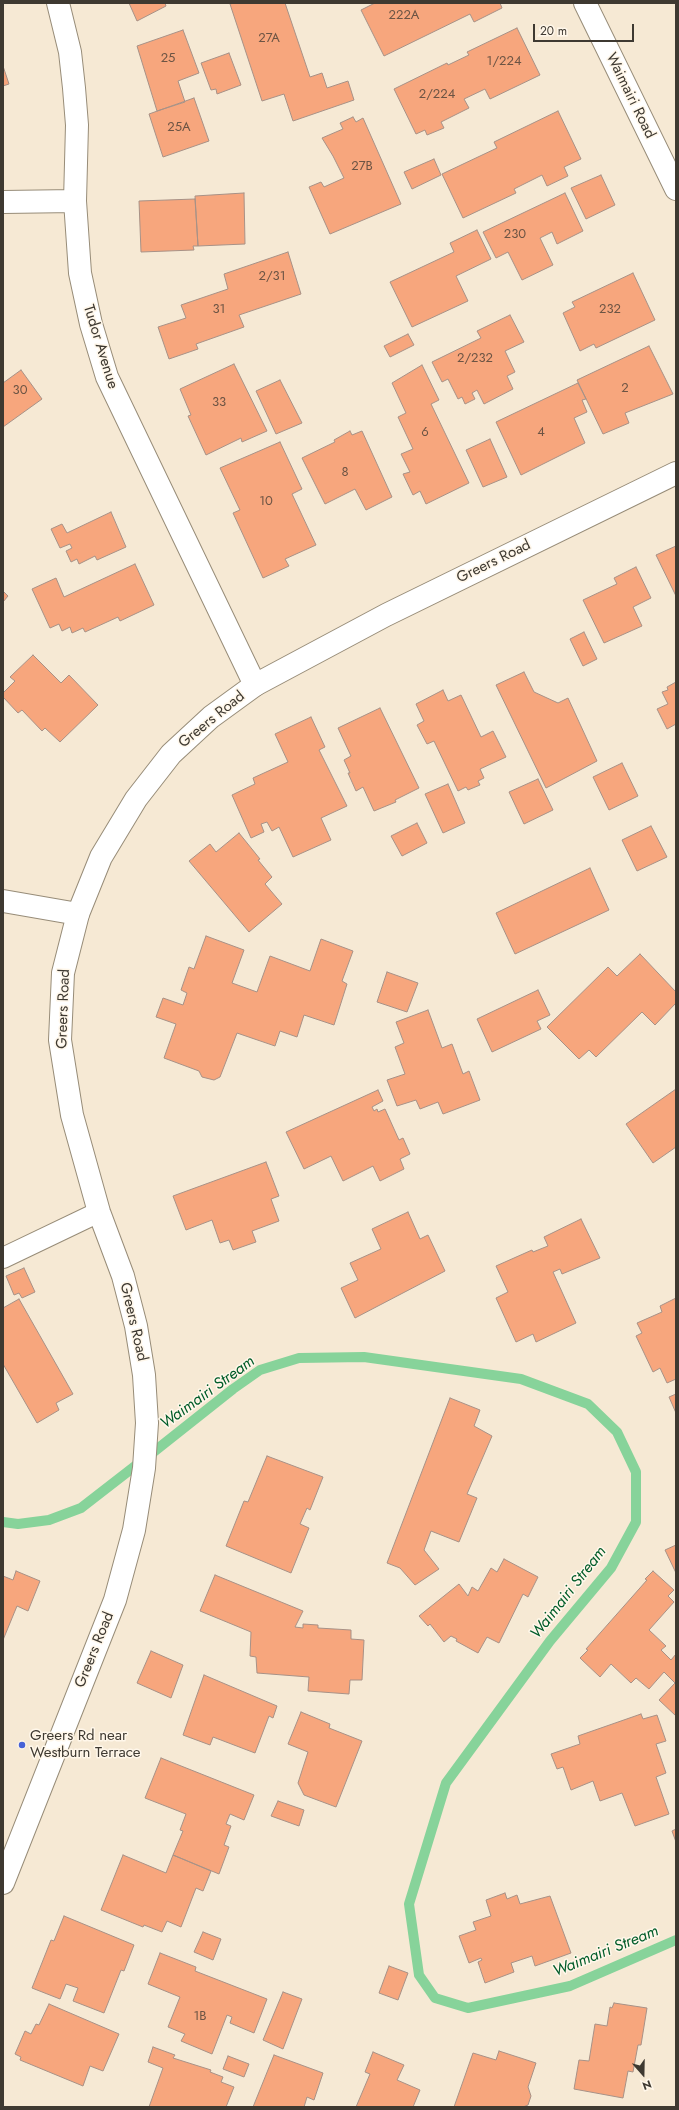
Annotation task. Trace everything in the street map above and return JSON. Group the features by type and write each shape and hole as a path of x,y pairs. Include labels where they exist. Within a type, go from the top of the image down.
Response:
{"street":[{"name":"Tudor Avenue","path":"58,3 70,52 74,88 77,125 75,201 80,273 91,324 107,377 256,686"},
{"name":"Waimairi Road","path":"585,3 676,189"},
{"path":"3,202 75,201"},
{"name":"Greers Road","path":"3,1883 115,1600 134,1530 144,1468 147,1423 144,1375 136,1326 123,1276 99,1212 72,1115 60,1040 63,973 78,914 101,857 136,799 171,754 211,717 256,686 386,615 676,473"},
{"path":"3,901 78,914"}],"lane":[{"path":"3,1258 99,1212"}],"building":[{"path":"129,3 165,3 166,6 137,21"},
{"path":"285,3 310,77 322,73 327,88 348,81 354,100 293,121 284,94 262,101 230,4"},
{"path":"375,3 500,3 502,8 474,22 470,14 384,56 361,10"},
{"path":"517,28 540,75 490,99 485,89 464,99 469,108 441,122 444,128 427,135 425,130 416,134 394,89 447,63 448,65 469,55 467,52"},
{"path":"183,30 199,73 178,81 185,102 157,111 137,46"},
{"path":"229,53 241,85 217,94 216,89 211,90 201,63"},
{"path":"3,66 9,84 3,86"},
{"path":"194,98 209,141 163,157 149,114"},
{"path":"558,111 581,159 564,167 568,176 547,186 542,175 514,189 516,193 463,218 442,174 497,148 494,142"},
{"path":"353,117 356,122 363,118 401,204 330,234 309,187 321,182 324,187 344,178 322,138 343,129 340,123"},
{"path":"434,159 441,175 412,189 404,172"},
{"path":"601,175 615,205 586,219 571,188"},
{"path":"244,193 245,244 198,246 195,196"},
{"path":"565,193 583,231 557,244 552,232 540,238 553,265 522,280 508,252 496,258 483,232"},
{"path":"195,199 198,246 193,246 194,250 141,252 139,201"},
{"path":"477,230 491,259 456,276 468,301 412,327 390,282 454,252 450,243"},
{"path":"288,252 301,294 239,315 244,327 196,344 198,349 169,359 158,327 186,318 181,305 228,289 224,274"},
{"path":"633,273 655,320 596,348 594,344 580,351 563,313 575,307 572,302"},
{"path":"510,315 524,342 505,351 515,372 507,376 513,389 484,404 477,390 472,393 475,399 465,404 462,397 458,399 448,379 442,382 432,362 481,338 477,331"},
{"path":"408,334 414,345 390,357 384,346"},
{"path":"649,346 673,394 625,413 629,423 603,434 577,380"},
{"path":"234,364 267,431 242,442 241,438 206,455 188,416 191,415 180,389"},
{"path":"422,365 439,400 431,404 469,483 426,504 420,491 413,495 403,474 410,472 401,454 413,449 398,417 406,413 392,383"},
{"path":"21,370 42,399 3,427 3,383"},
{"path":"280,380 302,423 276,434 256,391"},
{"path":"578,383 586,399 582,400 587,412 574,418 585,443 521,475 496,422"},
{"path":"350,431 352,435 362,431 392,497 366,510 355,489 325,504 302,458 335,442 334,440"},
{"path":"490,439 507,477 483,487 466,450"},
{"path":"280,442 302,489 292,494 316,545 285,559 289,566 263,578 233,513 240,510 220,468"},
{"path":"111,512 126,547 97,560 95,556 79,564 77,559 71,562 66,551 72,548 70,544 60,548 51,529 62,524 67,533"},
{"path":"676,546 676,596 656,555"},
{"path":"135,564 154,605 120,621 118,617 85,632 83,628 72,633 70,627 62,631 59,624 50,628 32,589 56,578 64,597"},
{"path":"636,567 651,598 633,607 642,626 604,643 583,600 617,584 614,578"},
{"path":"3,591 8,596 3,602"},
{"path":"584,632 597,659 583,666 570,639"},
{"path":"33,655 61,683 69,675 98,705 60,742 45,728 42,731 22,710 18,713 3,697 3,693 15,681 10,677"},
{"path":"524,672 534,692 558,703 568,698 597,761 546,788 496,685"},
{"path":"676,682 676,724 667,729 657,709 668,704 662,692 668,690 667,687"},
{"path":"443,690 448,701 461,695 481,737 493,731 506,757 480,769 484,778 478,781 480,785 468,790 466,787 458,791 434,741 427,744 417,725 424,721 416,704"},
{"path":"380,708 419,788 395,800 396,802 374,811 363,787 356,791 348,773 350,773 344,760 351,756 338,728"},
{"path":"311,717 325,747 319,750 347,806 321,818 331,840 293,857 279,827 272,831 267,822 261,824 264,832 251,838 232,795 255,784 253,778 288,762 275,734"},
{"path":"622,763 638,796 609,810 593,777"},
{"path":"538,779 553,810 524,824 509,792"},
{"path":"448,784 465,823 443,833 425,794"},
{"path":"417,823 427,843 402,856 391,836"},
{"path":"651,826 667,857 637,871 622,840"},
{"path":"239,833 260,859 258,860 272,877 265,884 282,904 249,932 189,861 210,844 216,852"},
{"path":"590,868 609,910 515,954 496,913"},
{"path":"206,936 244,950 232,983 257,992 270,956 310,971 321,939 353,951 342,981 347,984 334,1025 304,1015 297,1037 280,1031 275,1046 237,1033 220,1077 214,1080 202,1077 199,1071 164,1058 176,1024 156,1017 163,998 183,1005 187,993 181,990 189,967 194,969"},
{"path":"640,954 676,992 676,1003 655,1025 642,1012 596,1057 589,1050 579,1059 547,1027 608,967 617,976"},
{"path":"387,972 418,983 407,1012 377,1002"},
{"path":"538,990 550,1015 537,1021 541,1029 492,1052 477,1019"},
{"path":"428,1010 442,1048 452,1044 463,1074 469,1071 480,1100 443,1114 438,1102 420,1109 416,1100 397,1106 387,1080 405,1074 395,1047 404,1043 396,1022"},
{"path":"676,1089 676,1147 653,1163 626,1124"},
{"path":"378,1090 383,1101 372,1107 374,1111 377,1109 378,1112 385,1109 399,1140 403,1138 410,1154 400,1159 404,1169 380,1181 373,1166 343,1181 331,1156 304,1169 286,1132"},
{"path":"266,1162 279,1196 271,1199 279,1221 252,1231 256,1242 233,1250 229,1240 220,1243 212,1220 186,1230 173,1196"},
{"path":"408,1212 420,1239 428,1235 445,1271 355,1318 341,1288 358,1280 350,1263 381,1249 372,1229"},
{"path":"581,1219 600,1258 562,1274 560,1269 553,1272 576,1323 536,1342 533,1334 516,1342 496,1298 508,1292 496,1266 532,1250 533,1252 548,1246 544,1237"},
{"path":"24,1268 35,1292 22,1298 19,1293 14,1295 6,1276"},
{"path":"676,1298 676,1379 667,1383 660,1368 653,1372 636,1336 642,1333 637,1323 662,1312 660,1306"},
{"path":"19,1299 73,1394 56,1403 59,1410 37,1423 3,1364 3,1308"},
{"path":"676,1394 676,1413 669,1397"},
{"path":"450,1398 480,1410 474,1426 492,1436 467,1494 477,1498 459,1542 431,1531 424,1550 439,1569 415,1585 400,1568 387,1563"},
{"path":"267,1456 323,1477 310,1510 307,1508 300,1524 309,1528 291,1573 226,1546 244,1501 248,1502"},
{"path":"676,1545 676,1573 665,1550"},
{"path":"504,1559 538,1577 528,1597 523,1594 499,1643 487,1637 478,1653 456,1641 457,1639 451,1636 444,1642 430,1624 428,1626 419,1616 459,1584 468,1596 472,1587 478,1591 491,1568 497,1572"},
{"path":"16,1571 40,1581 28,1611 17,1606 3,1640 3,1576 13,1580"},
{"path":"653,1571 674,1590 668,1596 674,1602 649,1630 666,1646 661,1650 671,1660 676,1654 676,1716 659,1700 675,1683 664,1672 649,1689 636,1678 631,1683 611,1664 600,1677 580,1658"},
{"path":"215,1575 303,1611 295,1627 303,1628 303,1624 318,1625 318,1628 351,1630 351,1639 364,1640 362,1680 350,1680 349,1694 308,1691 309,1677 257,1673 256,1657 250,1656 251,1632 200,1611"},
{"path":"151,1651 183,1665 171,1698 137,1683"},
{"path":"204,1675 277,1706 273,1718 269,1716 255,1753 213,1737 210,1745 183,1735"},
{"path":"301,1712 330,1724 329,1728 362,1741 336,1807 304,1795 298,1783 308,1752 288,1744"},
{"path":"641,1714 643,1719 657,1715 666,1741 656,1744 666,1773 656,1777 669,1814 635,1826 622,1793 600,1801 593,1781 571,1790 563,1767 557,1769 551,1754 580,1744 578,1736"},
{"path":"161,1758 254,1795 244,1820 230,1814 226,1824 231,1826 224,1845 229,1847 219,1874 173,1855 183,1831 180,1830 186,1814 145,1798"},
{"path":"278,1801 304,1810 299,1826 271,1816"},
{"path":"676,1829 676,1842 672,1831"},
{"path":"123,1855 166,1873 173,1855 211,1871 203,1891 196,1888 181,1927 167,1921 162,1932 144,1925 143,1927 101,1910"},
{"path":"505,1893 507,1899 517,1895 520,1904 550,1896 571,1953 535,1966 532,1956 511,1963 514,1972 485,1983 478,1962 482,1960 481,1958 469,1963 459,1936 476,1930 473,1922 491,1916 486,1900"},
{"path":"64,1916 134,1945 124,1971 121,1970 104,2013 73,2001 78,1988 66,1984 60,1999 32,1988 51,1940 54,1941"},
{"path":"203,1932 221,1939 213,1960 194,1952"},
{"path":"160,1953 196,1967 195,1971 267,1999 254,2033 230,2023 232,2017 227,2015 212,2054 181,2041 185,2034 168,2027 180,1997 148,1984"},
{"path":"389,1966 408,1973 398,2000 379,1993"},
{"path":"283,1992 302,1999 283,2049 263,2040"},
{"path":"614,2003 647,2008 641,2045 638,2045 633,2072 628,2071 623,2098 574,2089 579,2060 589,2061 595,2024 607,2026 610,2007 612,2008"},
{"path":"49,2004 119,2034 103,2071 90,2066 83,2086 20,2060 21,2057 15,2054 25,2031 31,2034 36,2024 39,2025"},
{"path":"153,2047 175,2055 173,2058 211,2070 210,2072 223,2077 221,2082 234,2087 226,2107 149,2107 163,2068 148,2062"},
{"path":"499,2051 536,2063 528,2087 531,2096 528,2105 523,2107 454,2107 473,2053 496,2060"},
{"path":"373,2052 404,2065 397,2080 420,2090 413,2107 356,2107 370,2074 365,2072"},
{"path":"274,2055 323,2073 314,2100 307,2097 304,2107 253,2107"},
{"path":"228,2056 249,2064 244,2077 223,2069"}],"waterway":[{"name":"Waimairi Stream","path":"151,1454 233,1389 260,1370 299,1358 364,1357 521,1379 588,1404 617,1432 636,1472 636,1522 611,1568 550,1641 446,1783 409,1904 419,1975 435,1998 468,2008 570,1986 676,1940"},
{"name":"Waimairi Stream","path":"3,1522 18,1524 49,1520 81,1508 139,1463"}],"place":[{"name":"Greers Rd near Westburn Terrace","path":"22,1745"}]}
